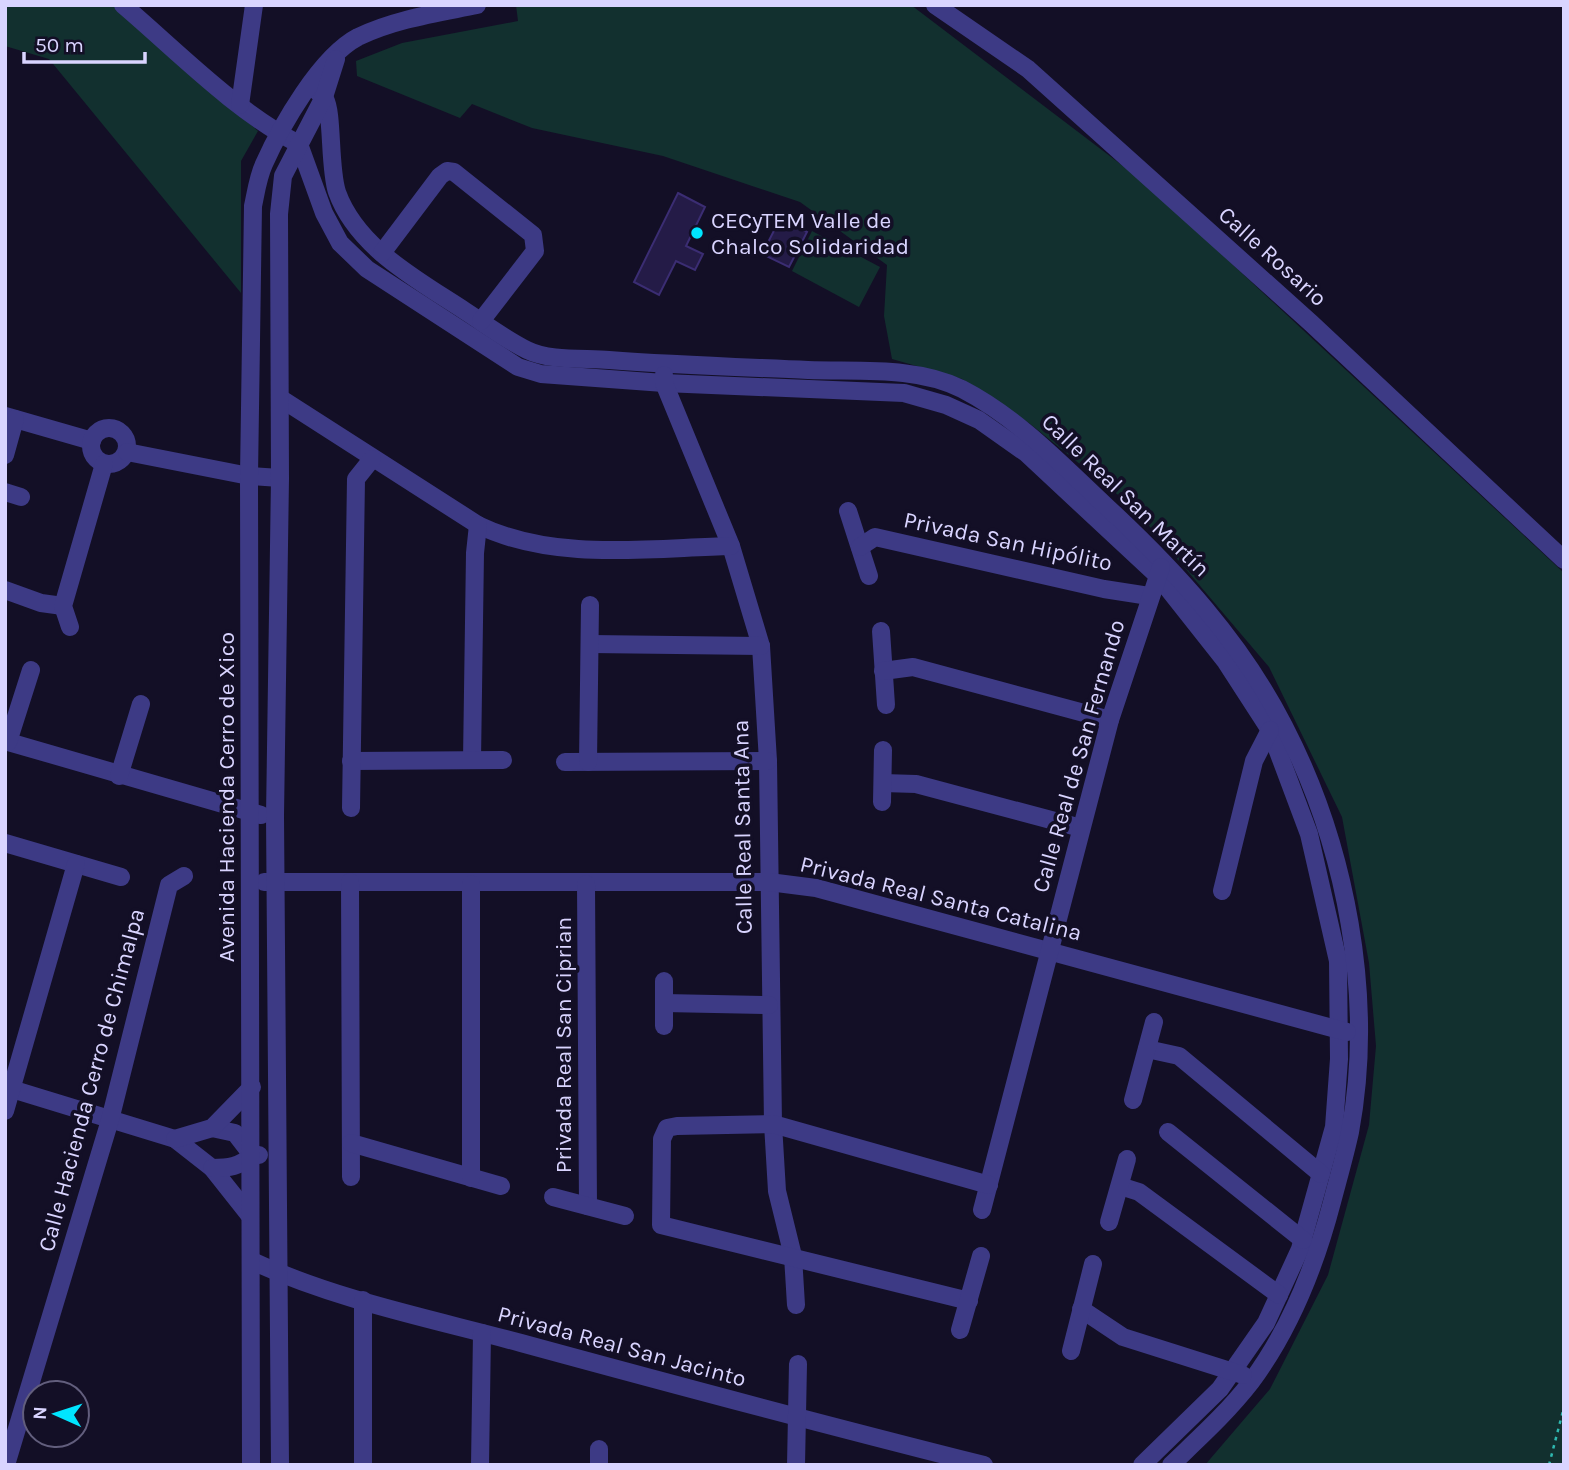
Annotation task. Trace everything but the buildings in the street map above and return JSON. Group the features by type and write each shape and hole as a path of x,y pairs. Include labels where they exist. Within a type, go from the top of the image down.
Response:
{"street":[{"path":"123,5 240,105 279,134 299,144"},
{"path":"240,105 254,5"},
{"name":"Avenida Hacienda Cerro de Xico","path":"251,1465 249,476 253,206 262,167 279,134 310,85 338,54 357,38 409,19 477,5"},
{"name":"Calle Rosario","path":"935,5 1028,69 1311,323 1432,440 1564,560"},
{"path":"279,1465 280,1274 275,816 280,478 279,214 284,176 324,97 338,54"},
{"path":"310,85 324,97"},
{"name":"Calle Real San Martín","path":"324,97 327,106 330,158 338,193 353,223 382,253 531,352 664,364 912,374 959,387 1020,426 1161,568 1239,652 1282,722 1306,771 1328,828 1344,895 1354,960 1358,1034 1350,1130 1317,1258 1292,1315 1253,1379 1222,1418 1171,1465"},
{"name":"Calle Real San Martín","path":"299,144 324,213 340,243 378,277 518,367 541,374 664,383 904,393 946,405 979,421 1026,453 1161,568 1270,730 1309,834 1326,898 1338,961 1334,1127 1303,1240 1266,1323 1220,1389 1142,1465"},
{"path":"382,253 447,172 454,172 533,236 537,244 535,251 481,321"},
{"name":"Calle Real Santa Ana","path":"664,364 664,383 731,546 761,646 768,761 769,1004 773,1124 777,1191 793,1256 796,1305"},
{"path":"280,398 478,525 502,536 554,549 731,546"},
{"path":"5,455 10,417 92,441"},
{"path":"115,428 126,437 127,452 118,463 104,464 93,455 92,441 101,430 115,428"},
{"path":"127,452 249,476 280,478"},
{"path":"351,808 356,479 372,459"},
{"path":"70,627 63,606 104,464"},
{"path":"848,510 869,576"},
{"path":"472,760 475,553 478,525"},
{"name":"Privada San Hipólito","path":"860,547 875,537 1104,589 1149,596"},
{"name":"Calle Real de San Fernando","path":"982,1210 1110,720 1149,596 1161,568"},
{"path":"5,590 41,603 63,606"},
{"path":"588,762 590,605"},
{"path":"881,631 886,705"},
{"path":"590,644 761,646"},
{"path":"883,671 913,667 1110,720"},
{"path":"32,670 7,742 251,814 275,816"},
{"path":"119,776 141,704"},
{"path":"1222,891 1254,761 1270,730"},
{"path":"882,802 883,750"},
{"path":"351,761 503,760"},
{"path":"565,762 768,761"},
{"path":"883,783 916,784 1081,828"},
{"path":"5,843 121,877"},
{"path":"5,1111 9,1088 76,864"},
{"name":"Calle Hacienda Cerro de Chimalpa","path":"5,1465 110,1120 169,885 184,876"},
{"name":"Privada Real Santa Catalina","path":"251,882 769,882 816,888 1358,1034"},
{"path":"350,882 351,1177"},
{"path":"471,884 471,1178"},
{"name":"Privada Real San Ciprian","path":"586,884 588,1206"},
{"path":"664,981 664,1026"},
{"path":"664,1003 769,1004"},
{"path":"1133,1101 1154,1022"},
{"path":"1147,1049 1179,1056 1321,1174"},
{"path":"212,1128 252,1087"},
{"path":"9,1088 175,1139 212,1168 250,1216"},
{"path":"969,1301 662,1225 662,1139 667,1128 773,1124 989,1185"},
{"path":"175,1139 212,1128 235,1133 252,1155"},
{"path":"1168,1132 1303,1240"},
{"path":"351,1143 501,1186"},
{"path":"212,1168 242,1165 252,1155 277,1154"},
{"path":"1109,1222 1127,1159"},
{"path":"1120,1186 1139,1192 1279,1295"},
{"path":"553,1196 625,1216"},
{"path":"960,1330 981,1256"},
{"name":"Privada Real San Jacinto","path":"252,1261 280,1274 363,1300 797,1418 984,1465"},
{"path":"1071,1351 1093,1264"},
{"path":"362,1465 363,1300"},
{"path":"1082,1309 1123,1337 1253,1379"},
{"path":"480,1465 482,1333"},
{"path":"796,1465 798,1364"}],"path":[{"path":"1549,1465 1564,1407"}],"green space":[{"path":"5,5 113,5 258,131 241,161 241,293 49,59 5,46"},
{"path":"516,5 911,5 1144,182 1564,573 1564,1465 1205,1465 1270,1389 1328,1275 1369,1125 1376,1046 1369,963 1342,817 1269,667 1133,507 1029,423 962,379 892,359 884,316 887,265 800,202 663,156 532,128 472,104 460,118 357,76 356,61 402,43 518,21"},
{"path":"812,231 880,267 859,307 792,271"}],"place":[{"name":"CECyTEM Valle de Chalco Solidaridad","path":"697,233"}]}
